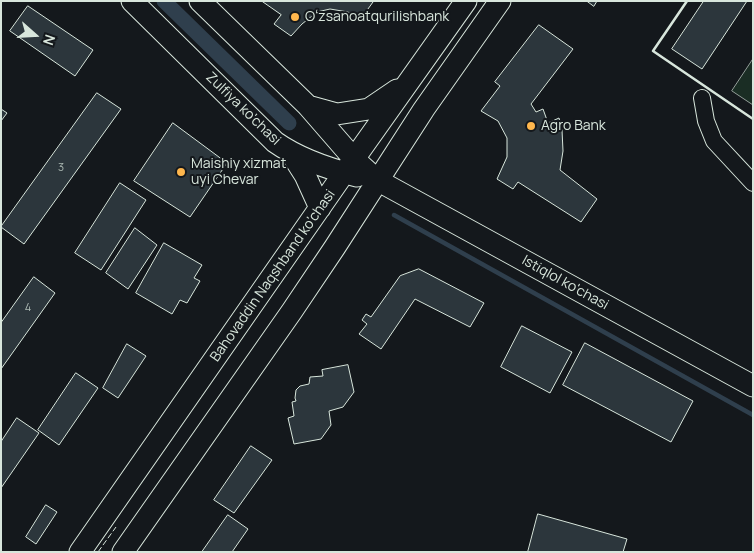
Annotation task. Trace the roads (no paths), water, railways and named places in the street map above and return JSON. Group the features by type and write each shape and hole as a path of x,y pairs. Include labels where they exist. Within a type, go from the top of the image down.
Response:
{"main road":[{"name":"Zulfiya ko'chasi","path":"132,1 275,142 291,153 349,166"},
{"path":"200,1 308,106 349,166"},
{"name":"Bahovaddin Naqshband ko'chasi","path":"80,552 466,1"},
{"path":"123,552 302,296 424,109 500,1"},
{"path":"308,106 337,114 369,109 410,82"},
{"path":"291,153 305,175 320,208"},
{"name":"Istiqlol ko'chasi","path":"349,166 753,386"}],"street":[{"path":"702,98 706,120 714,141 753,183"}],"waterway":[{"path":"164,1 289,123"},
{"path":"394,215 753,415"}],"place":[{"name":"Oʻzsanoatqurilishbank","path":"295,17"},
{"name":"Agro Bank","path":"531,126"},
{"name":"Maishiy xizmat uyi Chevar","path":"181,172"}]}
